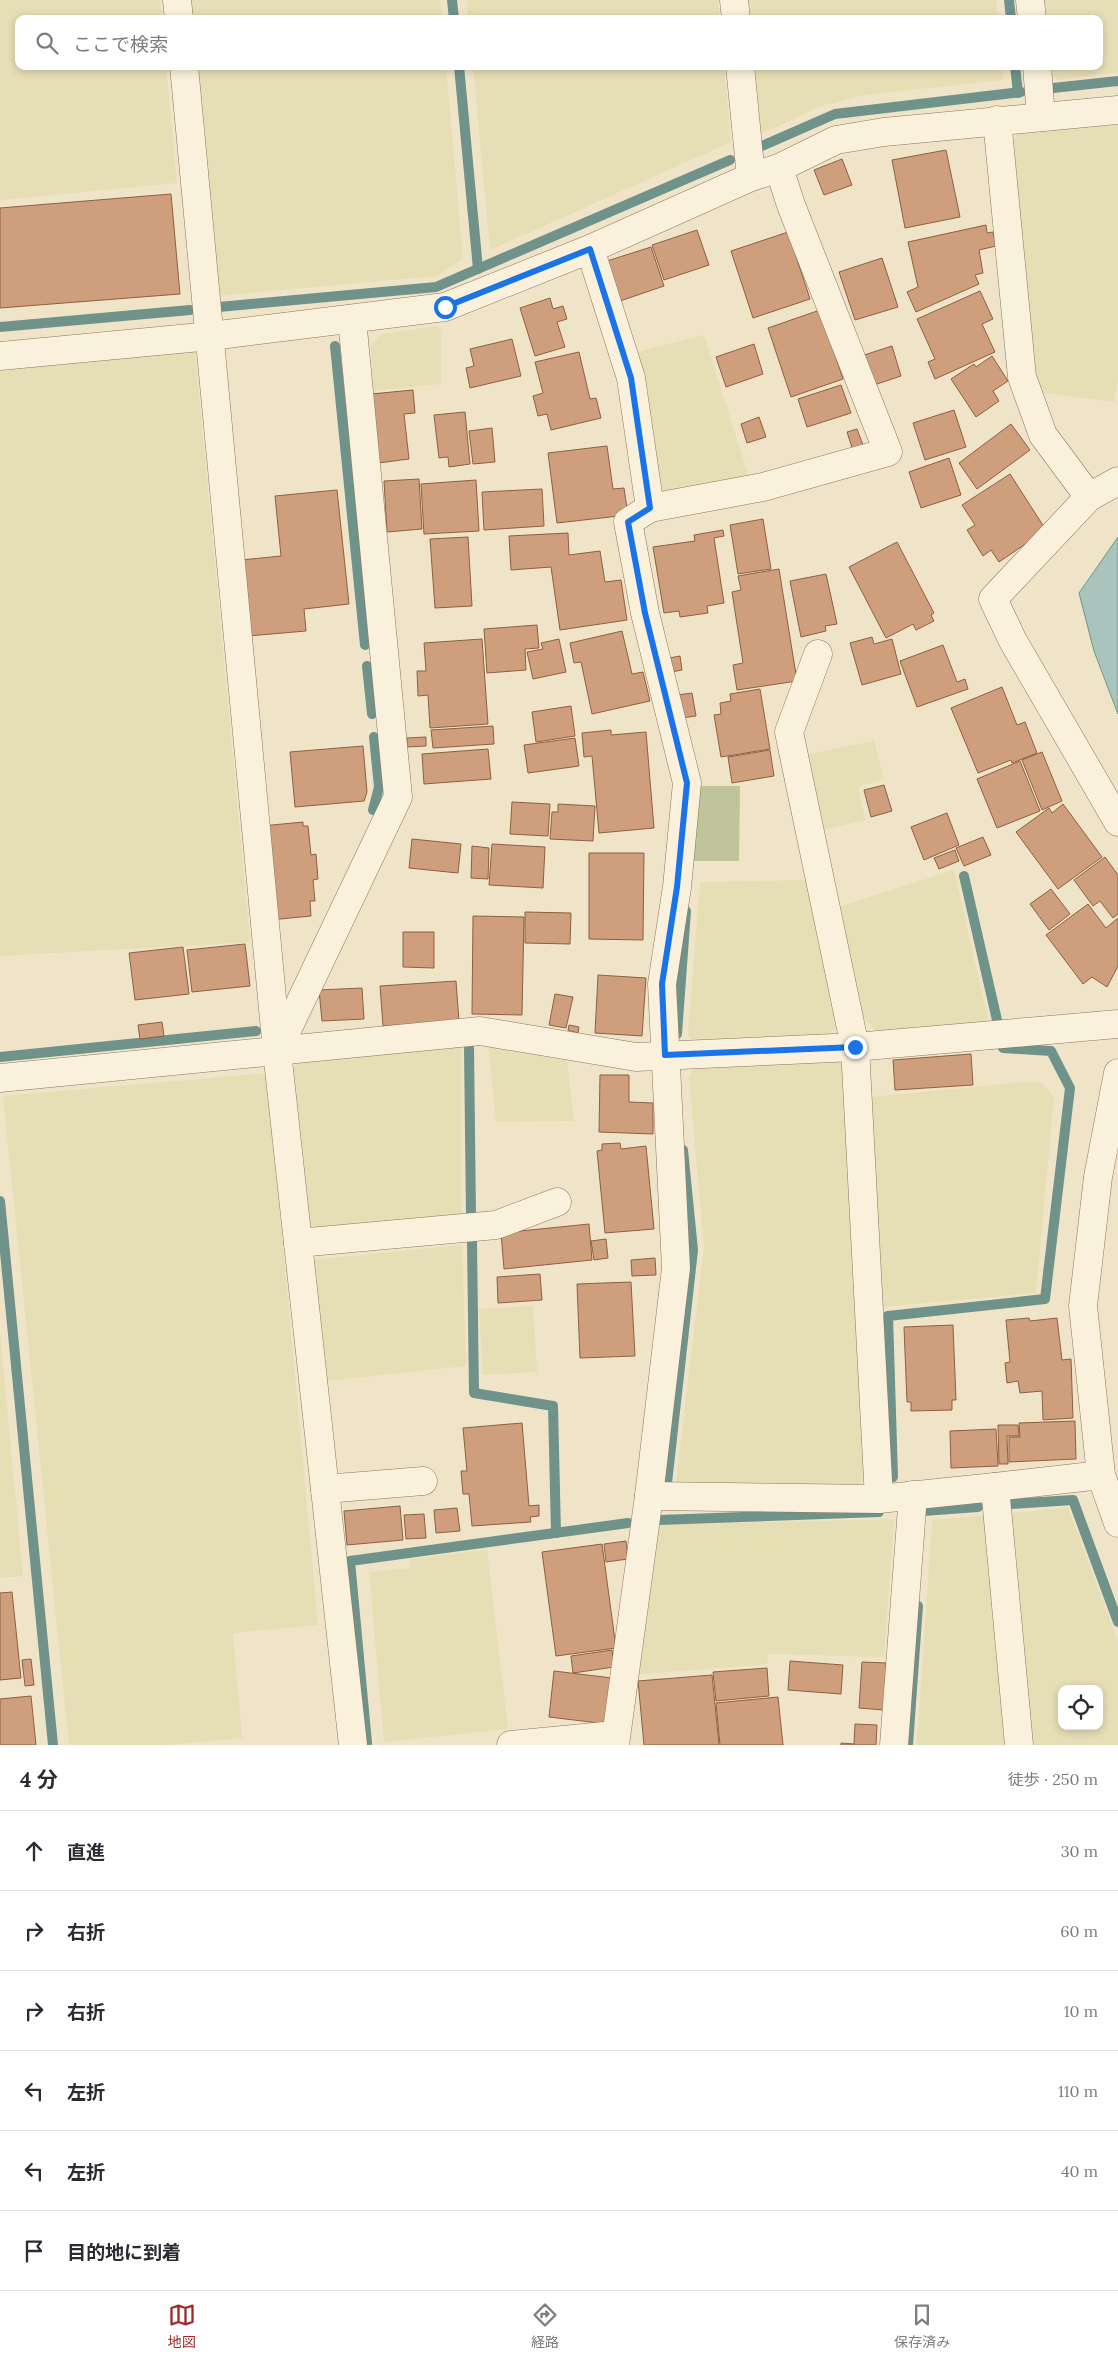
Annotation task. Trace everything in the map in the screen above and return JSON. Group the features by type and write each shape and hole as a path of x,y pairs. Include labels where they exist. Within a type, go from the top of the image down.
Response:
{"street":[{"path":"178,0 179,15"},
{"path":"734,0 736,15"},
{"path":"1030,0 1032,15"},
{"path":"184,70 277,1051 353,1745"},
{"path":"740,70 751,178"},
{"path":"1037,70 1041,117"},
{"path":"0,356 211,336 445,307 590,249 751,178 779,168 836,140 884,132 1118,110"},
{"path":"997,120 1022,376 1043,434 1089,496"},
{"path":"511,1745 615,1740 649,1496 676,1268 662,984 677,887 687,783 645,613 628,522 650,508 763,487 888,452 791,205 779,168"},
{"path":"590,249 631,378 650,508"},
{"path":"277,1051 398,797 352,320"},
{"path":"1118,481 1089,496 993,599 1013,641 1118,822"},
{"path":"818,654 789,732 855,1047 880,1499"},
{"path":"0,1078 480,1031 636,1057 855,1047 1118,1024"},
{"path":"1118,1073 1098,1177 1083,1306 1101,1475 1118,1523"},
{"path":"298,1243 496,1225 557,1202"},
{"path":"649,1496 880,1499 1101,1475"},
{"path":"325,1489 423,1481"},
{"path":"995,1486 1019,1745"},
{"path":"894,1745 912,1495"}],"shaded area":[{"path":"0,0 160,0 162,15 15,15 15,70 166,70 177,183 0,200"},
{"path":"186,0 440,0 442,15 187,15"},
{"path":"467,0 718,0 719,15 468,15"},
{"path":"746,0 996,0 998,15 748,15"},
{"path":"1042,0 1118,0 1118,72 1059,80 1049,74 1048,70 1103,70 1103,15 1044,15"},
{"path":"192,70 446,70 463,259 436,276 214,296"},
{"path":"473,70 724,70 731,142 490,250"},
{"path":"752,70 1002,70 1003,80 864,95 817,108 759,135"},
{"path":"1118,125 1118,380 1114,402 1038,392 1011,146 1018,132"},
{"path":"437,326 441,333 441,384 373,391 371,346 382,334"},
{"path":"704,335 750,481 671,495 654,490 633,353"},
{"path":"195,351 250,942 0,956 0,371"},
{"path":"874,741 884,779 858,787 865,820 823,830 804,755"},
{"path":"954,870 989,1024 878,1033 859,1012 835,908"},
{"path":"807,880 840,1025 821,1039 694,1043 688,1035 700,882"},
{"path":"461,1044 461,1217 318,1232 308,1224 291,1072 300,1059"},
{"path":"488,1044 567,1061 574,1121 496,1122"},
{"path":"836,1059 847,1071 867,1478 854,1487 683,1489 676,1482 704,1247 689,1078 693,1067"},
{"path":"267,1073 318,1625 233,1633 242,1738 169,1745 69,1745 3,1096"},
{"path":"1024,1082 1042,1083 1054,1097 1036,1293 881,1307 871,1097"},
{"path":"462,1245 466,1366 326,1381 312,1260"},
{"path":"533,1306 537,1372 483,1375 479,1309"},
{"path":"0,1333 23,1576 0,1578"},
{"path":"1068,1507 1118,1642 1118,1745 1028,1745 1006,1514"},
{"path":"987,1515 1009,1745 917,1745 932,1520"},
{"path":"894,1519 884,1657 768,1654 767,1664 632,1675 657,1525"},
{"path":"487,1550 508,1729 384,1742 369,1572 410,1568 409,1559"}],"green space":[{"path":"697,786 740,786 739,861 692,861"}],"water":[{"path":"1118,537 1118,714 1094,651 1079,593"}],"building":[{"path":"946,150 960,217 905,228 892,160"},
{"path":"842,159 852,185 824,195 814,170"},
{"path":"171,194 180,294 0,308 0,208"},
{"path":"986,225 987,233 993,232 996,246 979,250 983,273 975,275 979,284 916,312 907,292 918,287 908,242"},
{"path":"697,230 709,265 664,280 652,245"},
{"path":"788,232 810,299 753,318 731,251"},
{"path":"651,247 664,286 620,301 607,261"},
{"path":"882,258 898,307 855,320 839,272"},
{"path":"980,291 993,319 982,324 995,352 935,379 928,362 935,359 917,319"},
{"path":"550,298 553,309 563,306 567,319 557,322 565,347 535,356 520,308"},
{"path":"820,310 843,379 791,397 768,328"},
{"path":"512,339 521,376 470,388 466,368 474,366 470,349"},
{"path":"754,344 763,374 726,387 716,357"},
{"path":"892,346 901,376 871,386 861,356"},
{"path":"579,352 590,399 596,398 601,418 551,430 547,414 538,416 533,396 543,393 535,362"},
{"path":"992,356 1008,381 993,391 999,401 976,417 951,379 974,364 976,367"},
{"path":"841,385 851,413 807,427 798,399"},
{"path":"413,390 415,413 404,414 409,459 378,463 371,394"},
{"path":"954,410 966,447 925,460 913,423"},
{"path":"465,412 470,464 449,467 448,457 439,458 434,415"},
{"path":"759,417 766,437 747,443 741,424"},
{"path":"1011,424 1030,450 977,489 959,463"},
{"path":"492,428 495,462 473,464 469,431"},
{"path":"857,429 866,453 855,457 847,432"},
{"path":"607,446 613,489 624,488 628,515 557,523 548,453"},
{"path":"949,458 961,495 921,508 909,472"},
{"path":"1010,474 1046,530 999,562 991,550 983,556 967,530 975,525 962,505"},
{"path":"419,479 422,529 387,532 384,481"},
{"path":"476,480 479,531 424,534 421,484"},
{"path":"542,489 544,526 484,530 482,492"},
{"path":"337,490 349,604 304,609 306,631 248,636 241,560 281,556 275,496"},
{"path":"763,519 771,569 738,574 730,525"},
{"path":"723,530 724,536 714,538 724,603 707,606 708,613 680,617 679,611 664,613 653,547 695,541 694,535"},
{"path":"568,533 569,555 600,551 605,582 621,580 627,620 560,630 551,567 511,570 509,536"},
{"path":"468,537 472,606 435,608 430,539"},
{"path":"897,542 934,613 931,615 934,621 916,630 913,624 886,638 849,567"},
{"path":"779,569 797,681 737,690 733,665 743,663 732,592 741,590 738,576"},
{"path":"826,574 837,624 825,626 826,631 801,637 790,581"},
{"path":"537,625 539,648 525,649 526,670 487,673 484,629"},
{"path":"622,631 632,674 643,672 650,701 592,714 581,662 574,663 570,643"},
{"path":"872,637 874,644 892,639 901,674 862,685 850,643"},
{"path":"482,639 488,724 430,728 428,695 418,696 417,671 426,671 424,643"},
{"path":"559,639 566,672 533,679 527,652 543,649 541,643"},
{"path":"943,645 957,682 965,679 968,689 917,707 900,661"},
{"path":"680,656 682,670 666,673 664,659"},
{"path":"1002,687 1017,725 1025,722 1037,753 1012,763 1011,760 978,773 951,708"},
{"path":"760,689 770,749 721,757 714,715 721,714 720,703 731,701 730,694"},
{"path":"692,693 696,716 681,718 677,695"},
{"path":"571,706 575,736 536,742 532,712"},
{"path":"493,726 494,744 433,748 431,730"},
{"path":"611,730 611,735 646,732 654,828 599,833 592,756 584,757 582,733"},
{"path":"426,737 426,746 407,747 407,738"},
{"path":"575,738 579,766 528,773 524,745"},
{"path":"363,746 367,792 364,801 295,807 290,752"},
{"path":"488,749 491,779 424,784 422,754"},
{"path":"770,750 774,776 732,783 728,757"},
{"path":"1042,752 1062,801 1042,810 1022,760"},
{"path":"1020,761 1040,811 997,828 977,779"},
{"path":"884,785 892,811 871,817 864,790"},
{"path":"512,802 550,804 548,836 510,834"},
{"path":"558,804 595,806 593,841 550,839 552,812 558,812"},
{"path":"1063,804 1102,857 1058,889 1016,832 1049,808 1052,813"},
{"path":"947,813 959,845 924,860 911,827"},
{"path":"303,822 303,826 308,826 311,855 316,854 318,879 313,880 315,901 310,901 311,916 270,920 262,826"},
{"path":"983,837 991,855 964,866 956,848"},
{"path":"412,839 461,844 458,873 409,868"},
{"path":"492,844 545,847 543,888 489,885"},
{"path":"472,846 489,848 488,879 471,878"},
{"path":"955,850 959,861 939,869 934,858"},
{"path":"589,853 644,853 643,940 589,939"},
{"path":"1105,857 1118,875 1118,914 1113,918 1100,901 1093,906 1074,880"},
{"path":"1051,889 1070,914 1049,930 1030,904"},
{"path":"1088,904 1106,928 1118,918 1118,966 1107,987 1092,977 1083,984 1046,935"},
{"path":"525,912 571,913 570,944 525,943"},
{"path":"473,916 524,917 522,1015 472,1014"},
{"path":"403,932 434,932 434,968 403,967"},
{"path":"245,944 250,986 192,992 187,950"},
{"path":"183,947 189,994 135,1000 129,953"},
{"path":"598,975 646,978 642,1036 595,1033"},
{"path":"456,981 459,1021 383,1026 380,986"},
{"path":"362,988 364,1019 322,1021 319,990"},
{"path":"555,994 573,997 566,1028 549,1025"},
{"path":"162,1022 164,1036 140,1039 138,1025"},
{"path":"569,1025 579,1027 578,1033 568,1030"},
{"path":"971,1054 973,1085 895,1090 893,1060"},
{"path":"600,1075 629,1075 629,1102 653,1103 653,1134 599,1132"},
{"path":"620,1143 621,1149 646,1146 654,1229 605,1233 597,1151 602,1150 602,1144"},
{"path":"589,1224 592,1260 504,1269 501,1233"},
{"path":"606,1239 608,1258 594,1260 591,1241"},
{"path":"655,1258 656,1275 632,1276 631,1260"},
{"path":"540,1274 542,1300 498,1303 497,1277"},
{"path":"631,1282 635,1356 580,1358 577,1284"},
{"path":"1029,1318 1030,1321 1057,1318 1062,1360 1071,1359 1073,1418 1043,1420 1042,1391 1020,1393 1018,1381 1007,1383 1005,1363 1010,1362 1006,1320"},
{"path":"953,1325 956,1400 952,1400 952,1410 911,1411 911,1402 907,1402 904,1327"},
{"path":"1075,1421 1076,1459 1009,1462 1009,1437 1020,1437 1019,1423"},
{"path":"522,1423 529,1506 539,1505 539,1516 530,1517 531,1522 472,1526 469,1494 463,1494 461,1471 467,1471 463,1428"},
{"path":"998,1425 1018,1425 1019,1436 1007,1436 1008,1464 999,1464"},
{"path":"996,1429 998,1466 951,1468 950,1431"},
{"path":"400,1506 403,1540 347,1545 344,1511"},
{"path":"457,1508 460,1531 436,1533 434,1510"},
{"path":"424,1514 426,1538 406,1539 404,1515"},
{"path":"626,1541 628,1559 606,1562 604,1544"},
{"path":"602,1544 616,1648 556,1656 542,1552"},
{"path":"12,1592 21,1678 0,1680 0,1593"},
{"path":"612,1650 614,1667 573,1673 571,1656"},
{"path":"31,1659 34,1685 25,1686 22,1660"},
{"path":"790,1661 843,1665 841,1694 788,1690"},
{"path":"862,1662 886,1663 884,1710 859,1708"},
{"path":"767,1668 769,1696 716,1701 713,1672"},
{"path":"554,1671 612,1678 607,1724 549,1717"},
{"path":"712,1675 719,1745 644,1745 638,1681"},
{"path":"31,1696 36,1745 0,1745 0,1699"},
{"path":"778,1697 783,1745 720,1745 716,1703"},
{"path":"855,1724 877,1725 876,1745 841,1745 841,1743 854,1744"}],"waterway":[{"path":"452,0 454,15"},
{"path":"1009,0 1011,15"},
{"path":"459,70 478,269"},
{"path":"1015,70 1018,93"},
{"path":"1053,88 1118,81"},
{"path":"762,146 835,114 1021,92"},
{"path":"219,307 436,287 730,160"},
{"path":"0,327 190,310"},
{"path":"335,346 365,645"},
{"path":"367,666 372,714"},
{"path":"373,810 379,787 374,737"},
{"path":"964,876 997,1020"},
{"path":"677,1034 686,911"},
{"path":"0,1057 256,1031"},
{"path":"469,1048 471,1216"},
{"path":"893,1477 888,1316 1045,1299 1070,1088 1051,1051 1003,1048"},
{"path":"667,1483 693,1250 683,1150"},
{"path":"0,1201 53,1745"},
{"path":"472,1241 474,1393 553,1406 556,1533"},
{"path":"1010,1504 1073,1500 1118,1622"},
{"path":"923,1511 978,1507"},
{"path":"659,1520 879,1512"},
{"path":"367,1743 350,1561 628,1523"},
{"path":"908,1745 918,1606"}],"route":[{"path":"445,307 590,249 631,378 650,508 628,522 645,613 687,783 677,887 662,984 665,1055 855,1047"}]}
